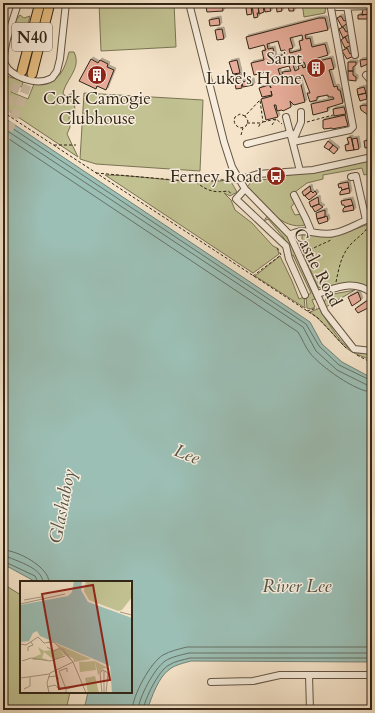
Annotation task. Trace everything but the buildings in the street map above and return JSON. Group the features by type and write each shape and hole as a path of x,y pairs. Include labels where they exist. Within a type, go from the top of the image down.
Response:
{"highway":[{"name":"N40","path":"22,71 40,3"},
{"name":"N40","path":"32,74 50,3"}],"street":[{"path":"18,3 5,50 5,64 13,74 38,82 52,78 58,67 66,3"},
{"name":"Castle Road","path":"189,3 228,157 238,180 290,235 328,319 354,349 372,351"},
{"path":"293,142 350,130 352,127 330,3"},
{"path":"338,6 372,6"},
{"path":"348,6 355,55"},
{"path":"366,75 372,82"},
{"path":"293,142 301,122 301,112"},
{"path":"286,117 300,171"},
{"path":"247,144 291,133"},
{"path":"238,180 258,174 300,171 372,157"},
{"path":"290,235 300,231 333,234 369,219 356,176 351,176"},
{"path":"245,189 236,199 286,246 289,259 305,295"},
{"path":"294,195 311,231"},
{"path":"259,220 267,212"},
{"path":"317,294 356,285 364,287 372,293"},
{"path":"211,682 253,680 280,675 372,675"},
{"path":"309,675 310,710"}],"path":[{"path":"245,116 260,100 263,122 258,128"},
{"path":"3,112 306,311 321,306"},
{"path":"241,135 243,128 248,121 245,116 240,114 235,119 237,127 243,128"},
{"path":"272,125 276,119"},
{"path":"54,145 76,145"},
{"path":"95,173 193,181 238,180"},
{"path":"193,181 206,190 223,192 228,191 236,199"},
{"path":"334,289 345,252 369,226 369,219"},
{"path":"302,253 332,239"},
{"path":"277,247 283,259"},
{"path":"253,276 281,255"}],"green space":[{"path":"99,3 174,3 176,47 101,51"},
{"path":"302,3 326,3 325,13 304,17"},
{"path":"20,15 24,18 30,16 24,41 11,39 16,20"},
{"path":"69,52 74,52 76,63 73,73 63,93 65,96 74,94 75,113 69,117 70,127 67,134 78,157 3,107 3,75 23,81 22,87 13,85 11,92 28,99 34,84 42,84 54,80 62,72"},
{"path":"84,93 203,100 200,171 96,164 80,159"},
{"path":"372,160 372,173 364,175 362,168 323,175 323,179 307,183 291,195 295,202 291,207 295,215 302,214 305,225 297,226 280,220 266,208 247,187 252,181 278,178 278,176 309,173"},
{"path":"105,175 199,182 230,180 237,192 230,196 224,193 231,200 235,210 252,223 273,246 277,248 279,254 253,273"},
{"path":"267,216 290,239 315,299 312,300 315,307 311,309 307,308 306,296 311,293 293,255 290,257 282,240 284,240 284,238 268,219 264,221"},
{"path":"372,223 372,290 356,284 331,289 318,287 302,251 302,234 332,237"},
{"path":"280,256 299,299 304,297 305,308 255,276"},
{"path":"355,290 326,307 324,302 328,295"},
{"path":"320,308 335,333 345,345 358,353 372,353 372,360 358,355 345,347 320,320 310,312"},
{"path":"3,584 20,594 20,693 70,693 66,710 3,710"}],"water":[{"path":"3,117 310,322 322,344 342,362 372,378 372,662 191,661 174,666 162,677 147,710 84,710 88,693 132,693 132,581 34,581 3,564"}],"tunnel":[{"path":"3,117 22,71"},
{"path":"3,143 32,74"}],"place":[{"name":"Saint Luke's Home","path":"316,68"},
{"name":"Cork Camogie Clubhouse","path":"97,75"},
{"name":"Ferney Road","path":"276,176"}],"water label":[{"name":"Lee","path":"187,454"},
{"name":"Glashaboy","path":"62,506"},
{"name":"River Lee","path":"297,586"}]}
